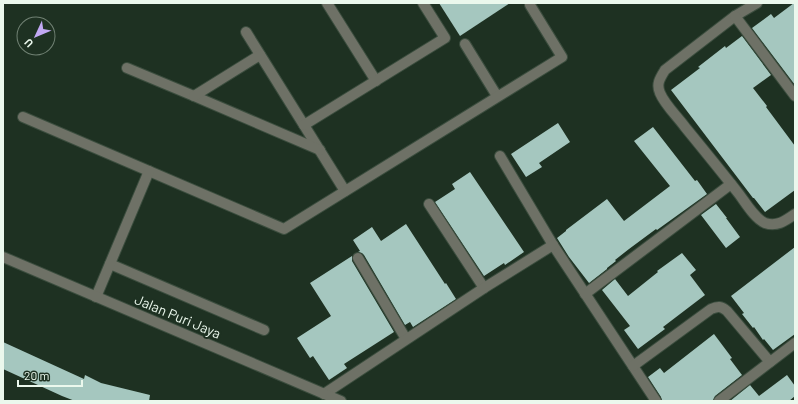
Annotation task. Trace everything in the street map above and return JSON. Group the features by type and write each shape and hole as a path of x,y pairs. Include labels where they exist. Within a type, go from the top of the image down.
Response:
{"street":[{"path":"327,3 376,80"},
{"path":"304,125 444,38 423,3"},
{"path":"757,3 735,16 665,70 658,85 660,92 673,111 756,216 763,222 771,225 783,222 795,214"},
{"path":"23,117 284,229 562,57 530,5"},
{"path":"735,16 795,96"},
{"path":"246,32 345,191"},
{"path":"465,44 497,96"},
{"path":"194,96 260,55"},
{"path":"127,68 320,150"},
{"path":"500,156 553,245 656,401"},
{"path":"96,297 149,171"},
{"path":"585,294 731,184"},
{"path":"429,204 484,288"},
{"path":"324,394 484,288 553,245"},
{"name":"Jalan Puri Jaya","path":"3,257 342,401"},
{"path":"358,258 406,339"},
{"path":"110,264 264,330"},
{"path":"633,366 716,307 724,308 727,311 770,362"},
{"path":"719,401 795,343"}],"building":[{"path":"439,3 510,3 460,36"},
{"path":"794,3 795,85 752,28 771,14 774,18"},
{"path":"742,36 771,75 753,88 795,146 795,190 765,212 671,90 700,68 698,67 725,46 726,48"},
{"path":"558,123 570,142 539,163 542,167 526,177 511,154"},
{"path":"653,127 707,194 629,249 589,283 569,257 557,238 607,199 624,221 670,186 634,141"},
{"path":"470,172 524,252 505,265 504,263 484,276 435,202 455,189 452,184"},
{"path":"716,204 740,237 726,248 701,215"},
{"path":"406,224 456,299 413,327 410,322 405,325 364,255 358,252 360,251 353,240 372,227 381,241"},
{"path":"795,247 795,334 773,350 742,314 744,313 731,296"},
{"path":"682,253 696,270 690,275 705,295 663,327 665,329 638,349 624,330 630,326 602,290 615,279 628,296 658,272 657,271"},
{"path":"352,256 352,261 394,332 344,364 347,368 329,380 313,356 310,358 297,338 331,316 310,283"},
{"path":"714,334 732,358 730,359 742,375 715,396 713,401 662,401 648,377 660,368 664,373"},
{"path":"3,342 84,379 85,375 101,383 150,395 149,401 75,401 62,396 3,369"},
{"path":"787,375 795,386 795,396 789,401 730,401 750,385 759,396"}]}
